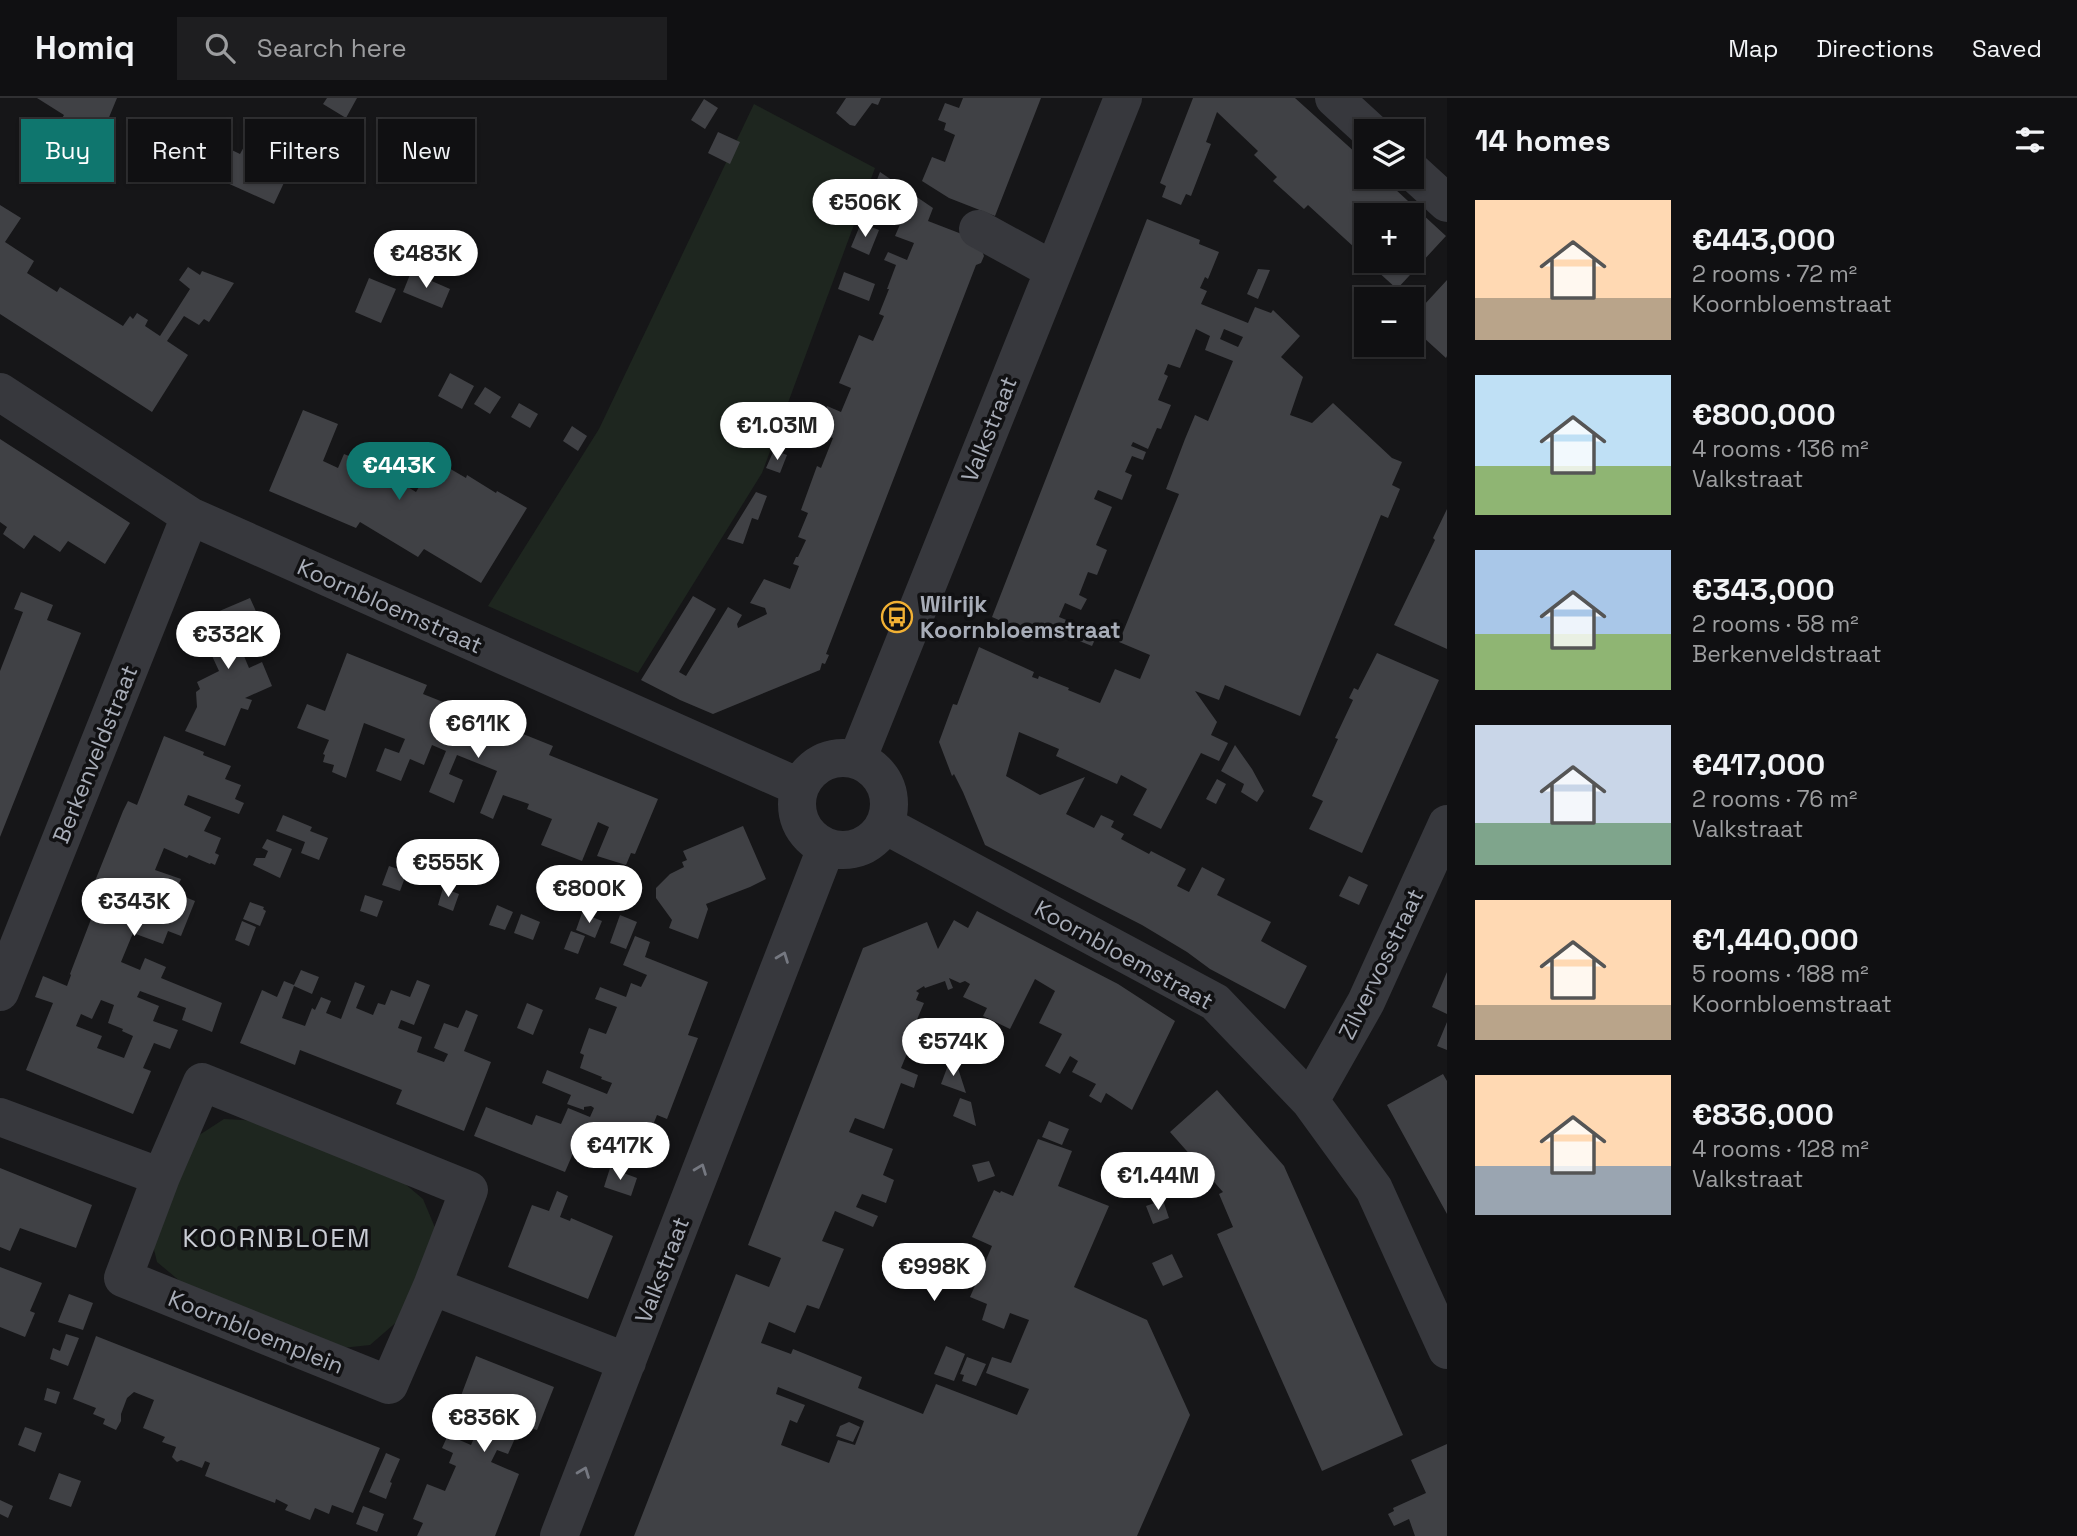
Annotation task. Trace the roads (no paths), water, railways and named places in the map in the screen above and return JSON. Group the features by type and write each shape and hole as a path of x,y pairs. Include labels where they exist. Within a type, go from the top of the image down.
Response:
{"street":[{"name":"Valkstraat","path":"857,760 1123,98"},
{"path":"1335,98 1357,119"},
{"path":"1424,181 1447,203"},
{"path":"978,229 1053,270"},
{"name":"Koornbloemstraat","path":"0,392 190,516 799,787"},
{"name":"Berkenveldstraat","path":"0,992 190,516"},
{"path":"836,758 857,760 881,776 890,800 885,825 870,842 860,847 849,851 826,848 807,834 796,811 799,787 814,767 836,758"},
{"name":"Zilvervosstraat","path":"1310,1101 1366,1002 1447,824"},
{"name":"Koornbloemstraat","path":"885,825 1215,1002 1310,1101 1374,1189 1444,1335"},
{"name":"Valkstraat","path":"559,1536 826,848"},
{"name":"Koornbloemplein","path":"202,1082 469,1190 432,1286 388,1385 123,1278 161,1177 202,1082"},
{"path":"0,1118 161,1177"},
{"path":"432,1286 626,1362"}],"place":[{"name":"Wilrijk Koornbloemstraat","path":"897,617"}],"district":[{"name":"KOORNBLOEM","path":"277,1238"}]}
